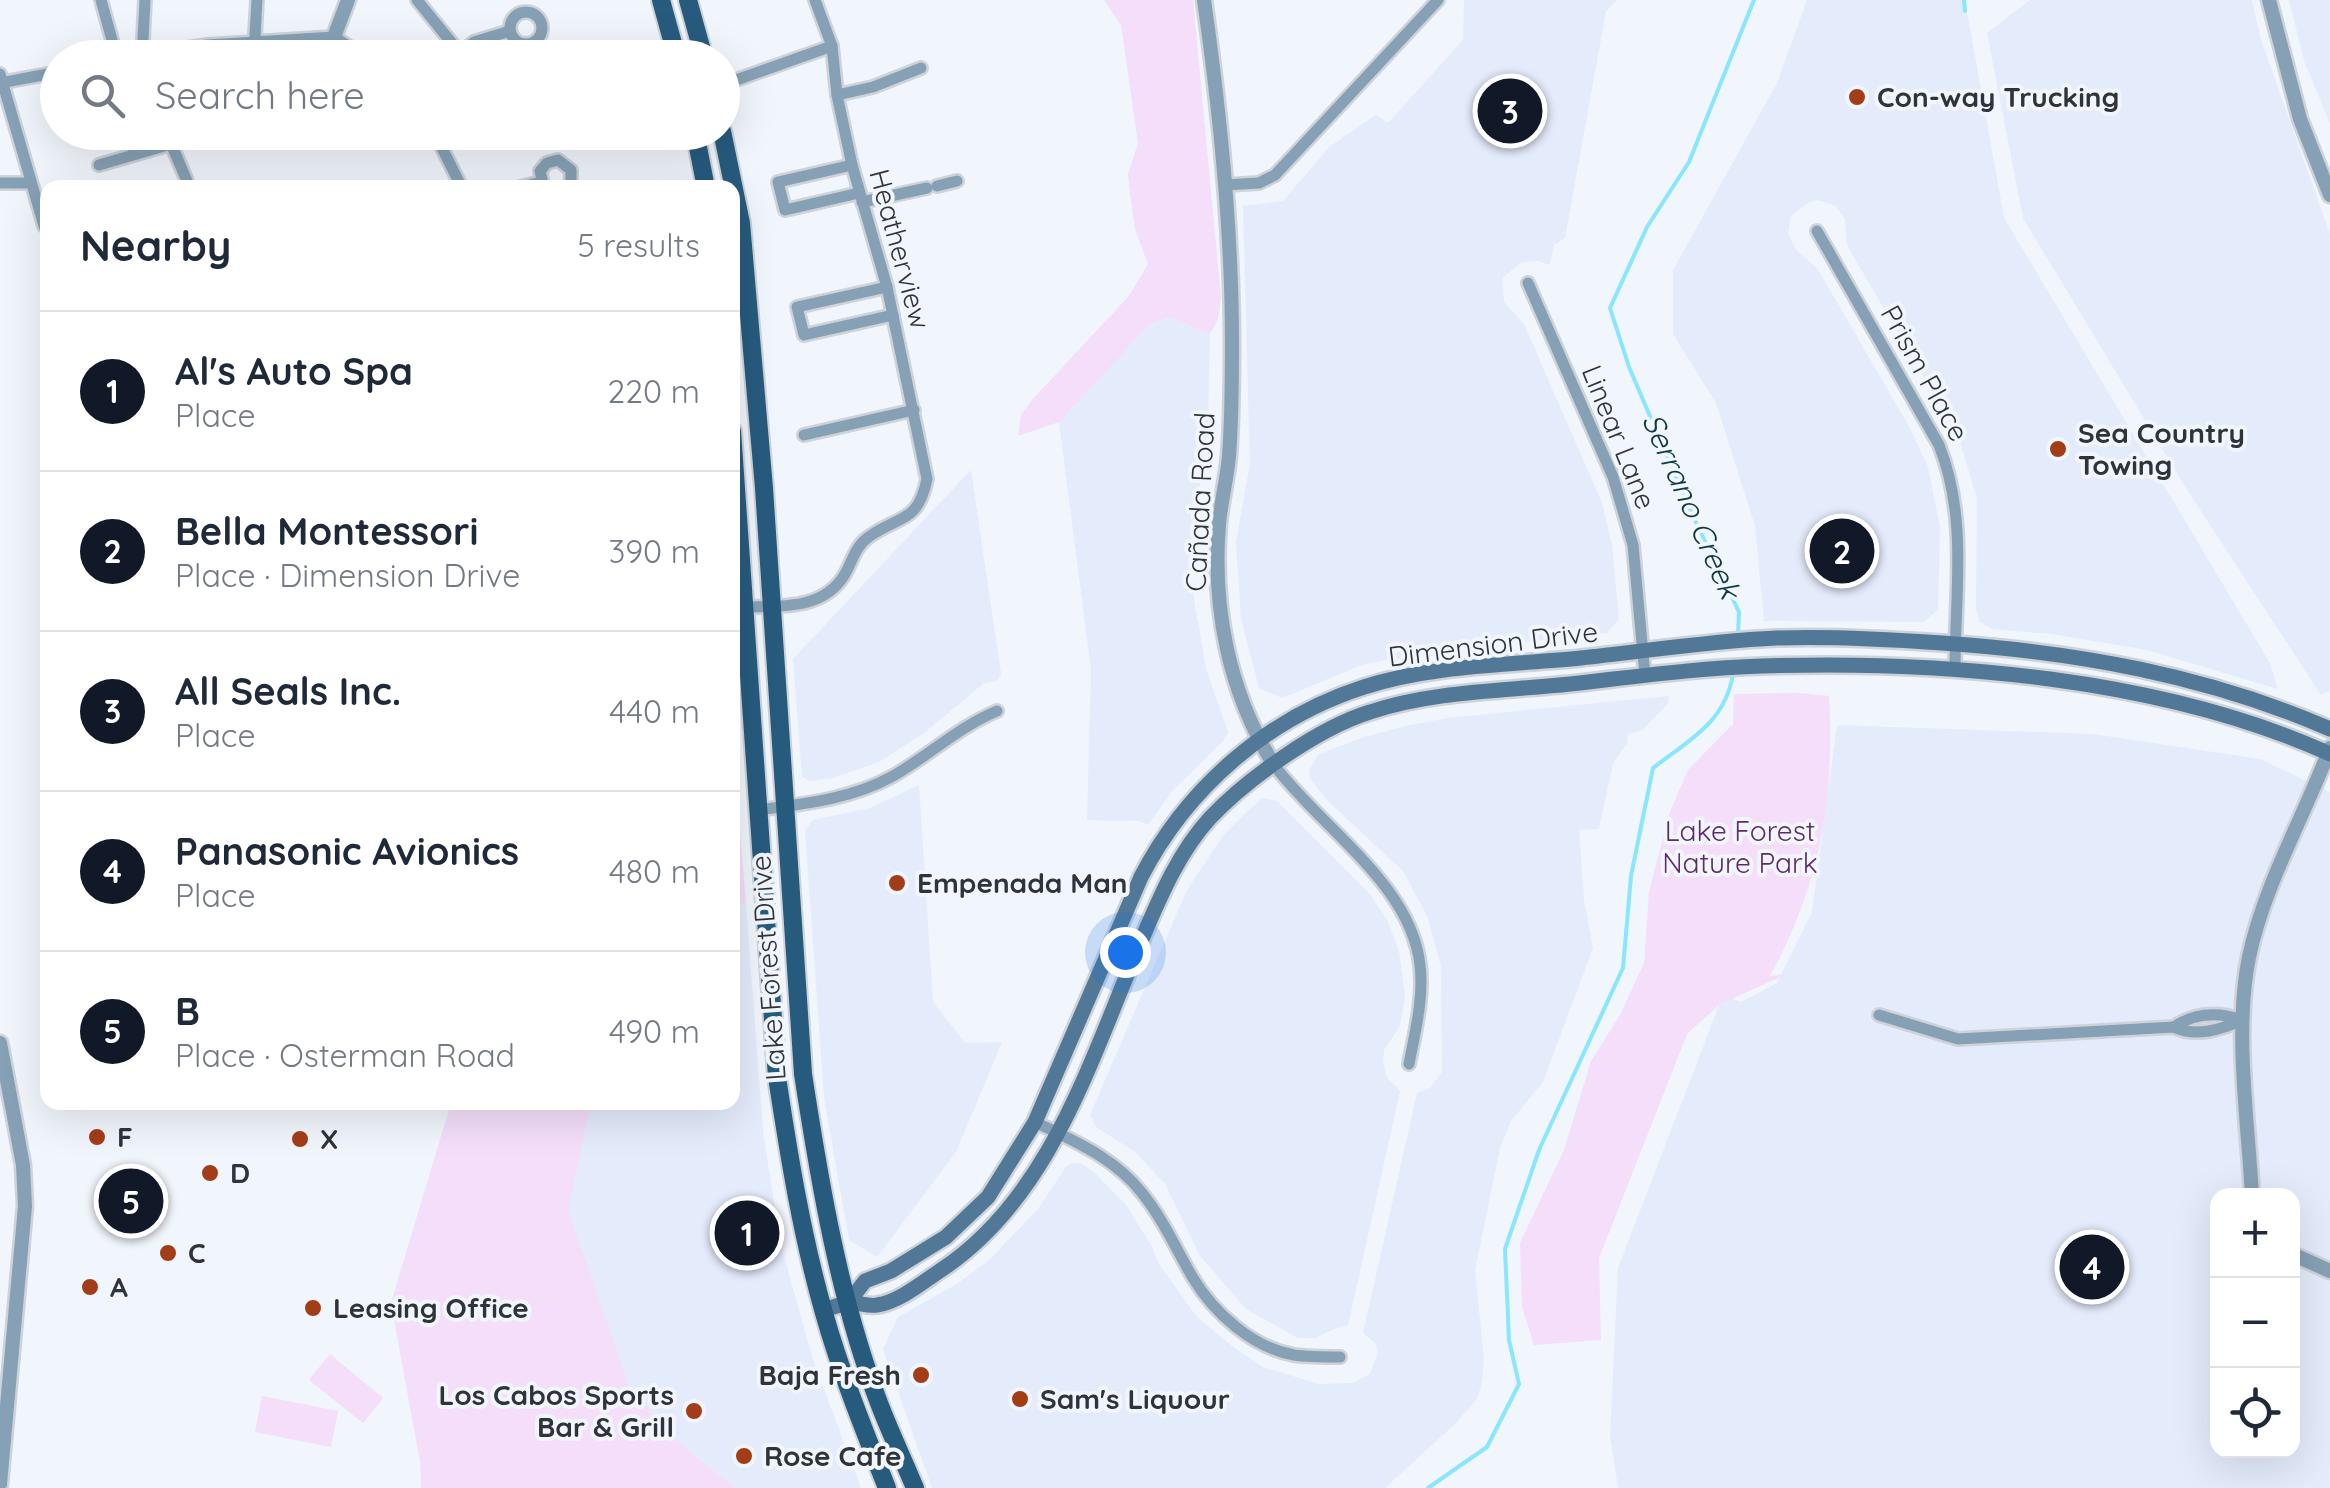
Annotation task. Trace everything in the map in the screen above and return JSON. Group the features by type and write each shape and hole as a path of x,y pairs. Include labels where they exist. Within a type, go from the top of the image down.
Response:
{"main road":[{"path":"688,0 699,40"},
{"path":"663,5 672,40"},
{"path":"663,5 680,20 687,40"},
{"path":"699,150 705,180"},
{"path":"702,166 705,150"},
{"name":"Lake Forest Drive","path":"726,150 732,180"},
{"name":"Lake Forest Drive","path":"740,218 772,606 803,1074 816,1160 848,1303 879,1402 914,1488"},
{"name":"Lake Forest Drive","path":"740,532 777,1078 823,1310 854,1409 886,1488"},
{"name":"Dimension Drive","path":"848,1303 865,1281 918,1255 988,1197 1034,1122 1154,852 1192,800 1258,739 1364,687 1406,677 1721,642 1840,636 2022,648 2181,677 2245,696 2330,729"},
{"name":"Dimension Drive","path":"823,1310 848,1303 877,1305 902,1294 961,1257 1007,1213 1058,1133 1164,889 1189,845 1211,817 1274,765 1341,723 1410,702 1645,676 1770,666 1955,670 2088,685 2160,700 2232,718 2329,752"}],"street":[{"path":"101,0 113,40"},
{"path":"256,40 258,0"},
{"path":"334,37 348,0"},
{"path":"417,0 446,40"},
{"name":"Heatherview","path":"772,606 801,605 827,594 845,574 860,544 906,519 914,510 927,479 887,287 852,165 837,95 832,46 816,0"},
{"name":"Cañada Road","path":"1204,0 1224,185 1232,344 1229,456 1217,564 1219,605 1230,668 1258,739 1274,765 1310,808 1386,885 1408,918 1420,965 1420,1008 1409,1064"},
{"path":"1224,185 1259,183 1275,175 1438,0"},
{"path":"2268,0 2300,119 2330,195"},
{"path":"142,1 142,40"},
{"path":"517,40 510,31 514,18 528,6 541,22 538,38 533,40"},
{"path":"481,40 510,31"},
{"path":"301,40 334,37 339,40"},
{"path":"740,79 832,46"},
{"path":"837,95 864,90 921,68"},
{"path":"40,75 1,80 40,214"},
{"path":"134,150 135,154"},
{"path":"99,165 144,150"},
{"path":"174,150 188,180"},
{"path":"443,150 458,180"},
{"path":"542,180 543,166 558,160 570,170 571,180"},
{"path":"852,165 778,182 784,210 956,181"},
{"path":"0,182 30,183"},
{"name":"Prism Place","path":"1816,231 1939,445 1950,471 1956,494 1959,547 1955,670"},
{"name":"Linear Lane","path":"1528,283 1613,477 1634,546 1645,676"},
{"path":"887,287 797,307 804,335 893,315"},
{"path":"804,435 914,410"},
{"path":"746,607 772,606"},
{"path":"758,810 855,792 888,779 966,724 997,711"},
{"path":"2252,1188 2244,1020 2250,957 2264,906 2329,752"},
{"path":"1878,1015 1958,1040 2174,1027 2188,1018 2226,1014 2244,1020"},
{"path":"0,1043 22,1165 25,1206 0,1484"},
{"path":"1034,1122 1107,1160 1140,1190 1162,1220 1195,1282 1237,1328 1292,1355 1340,1358"},
{"path":"2300,1258 2330,1271"}],"shaded area":[{"path":"1464,0 1617,0 1606,11 1565,238 1554,245 1549,265 1522,262 1502,278 1504,302 1524,324 1602,503 1612,545 1619,619 1607,633 1364,664 1282,698 1259,688 1241,619 1236,542 1250,464 1243,206 1283,201 1329,147 1376,115 1388,123 1463,40"},
{"path":"1807,0 1965,0 2004,218 2270,663 2278,689 2147,650 1992,629 1980,622 1976,609 1977,499 1959,438 1847,245 1845,219 1836,206 1818,200 1791,216 1788,234 1797,251 1817,268 1910,428 1928,467 1940,527 1938,610 1923,622 1764,621 1755,526 1716,403 1673,334 1673,270 1777,83"},
{"path":"2030,0 2252,0 2261,40 2330,234 2330,691 2321,695 2184,485 2023,218 1987,33"},
{"path":"2289,0 2330,0 2330,124 2304,60"},
{"path":"1169,317 1210,334 1208,422 1191,582 1206,669 1228,732 1173,790 1148,825 1139,821 1087,820 1091,670 1059,422 1150,324"},
{"path":"971,470 1001,674 997,681 984,683 924,733 879,762 833,778 809,781 802,776 793,659"},
{"path":"1669,696 1668,703 1643,730 1627,734 1628,742 1613,763 1599,829 1579,830 1584,900 1593,948 1543,1082 1511,1121 1500,1148 1475,1270 1484,1359 1482,1382 1477,1399 1456,1423 1385,1488 932,1488 883,1349 898,1317 957,1284 988,1261 1038,1209 1071,1163 1082,1164 1095,1173 1126,1205 1159,1264 1197,1317 1232,1346 1263,1367 1319,1384 1353,1383 1370,1374 1378,1352 1375,1343 1363,1333 1417,1093 1430,1088 1442,1072 1441,967 1428,918 1403,871 1329,802 1309,777 1310,768 1319,754 1406,726 1447,718"},
{"path":"1837,725 2093,734 2260,759 2330,792 2330,1488 1618,1488 1610,1436 1618,1268 1723,995 1741,1002 1777,983 1812,912"},
{"path":"919,785 933,1002 965,1043 1002,1042 956,1152 877,1257 849,1240 824,1098 805,830 813,820 870,808"},
{"path":"1262,798 1277,801 1370,894 1387,920 1399,951 1405,996 1400,1026 1384,1050 1387,1078 1400,1091 1348,1325 1316,1338 1298,1338 1246,1309 1200,1256 1165,1184 1135,1152 1096,1127 1090,1115 1187,890 1225,833"},
{"path":"740,904 746,904 763,1131 780,1242 813,1360 861,1488 735,1488 676,1440 629,1386 567,1210 589,1110 740,1110"}],"green space":[{"path":"1104,0 1193,0 1221,298 1218,319 1210,334 1169,317 1150,324 1059,422 1018,436 1021,415 1032,400 1129,296 1148,264 1135,229 1130,194 1128,174 1138,143 1121,25"},
{"name":"Lake Forest Nature Park","path":"1734,694 1829,696 1829,770 1812,875 1770,976 1787,974 1720,1004 1687,1034 1599,1258 1601,1340 1534,1345 1522,1307 1520,1243 1564,1150 1591,1061 1620,1015 1644,963 1649,892 1669,814 1688,770 1733,724"},
{"path":"740,830 746,904 740,904"},
{"path":"449,1110 589,1110 568,1210 629,1386 676,1440 735,1488 421,1488 420,1462 391,1303"},
{"path":"330,1354 383,1398 363,1423 309,1380"},
{"path":"262,1396 338,1411 331,1447 255,1432"}],"waterway":[{"name":"Serrano Creek","path":"1738,635 1739,612 1629,367 1610,308 1647,227 1689,162 1754,0"},
{"name":"Serrano Creek","path":"1964,0 1965,11"},
{"name":"Serrano Creek","path":"1428,1488 1487,1447 1519,1384 1509,1340 1505,1249 1539,1150 1623,968 1631,876 1653,768 1714,718 1729,691 1733,674"}],"place":[{"name":"Con-way Trucking","path":"1857,97"},
{"name":"All Seals Inc.","path":"1510,111"},
{"name":"Sea Country Towing","path":"2058,449"},
{"name":"Bella Montessori","path":"1842,551"},
{"name":"Empenada Man","path":"897,883"},
{"name":"F","path":"97,1137"},
{"name":"X","path":"300,1139"},
{"name":"D","path":"210,1173"},
{"name":"B","path":"131,1201"},
{"name":"Al's Auto Spa","path":"747,1233"},
{"name":"C","path":"168,1253"},
{"name":"Panasonic Avionics","path":"2092,1267"},
{"name":"A","path":"90,1287"},
{"name":"Leasing Office","path":"313,1308"},
{"name":"Baja Fresh","path":"921,1375"},
{"name":"Sam's Liquour","path":"1020,1399"},
{"name":"Los Cabos Sports Bar & Grill","path":"694,1411"},
{"name":"Rose Cafe","path":"744,1456"}]}
